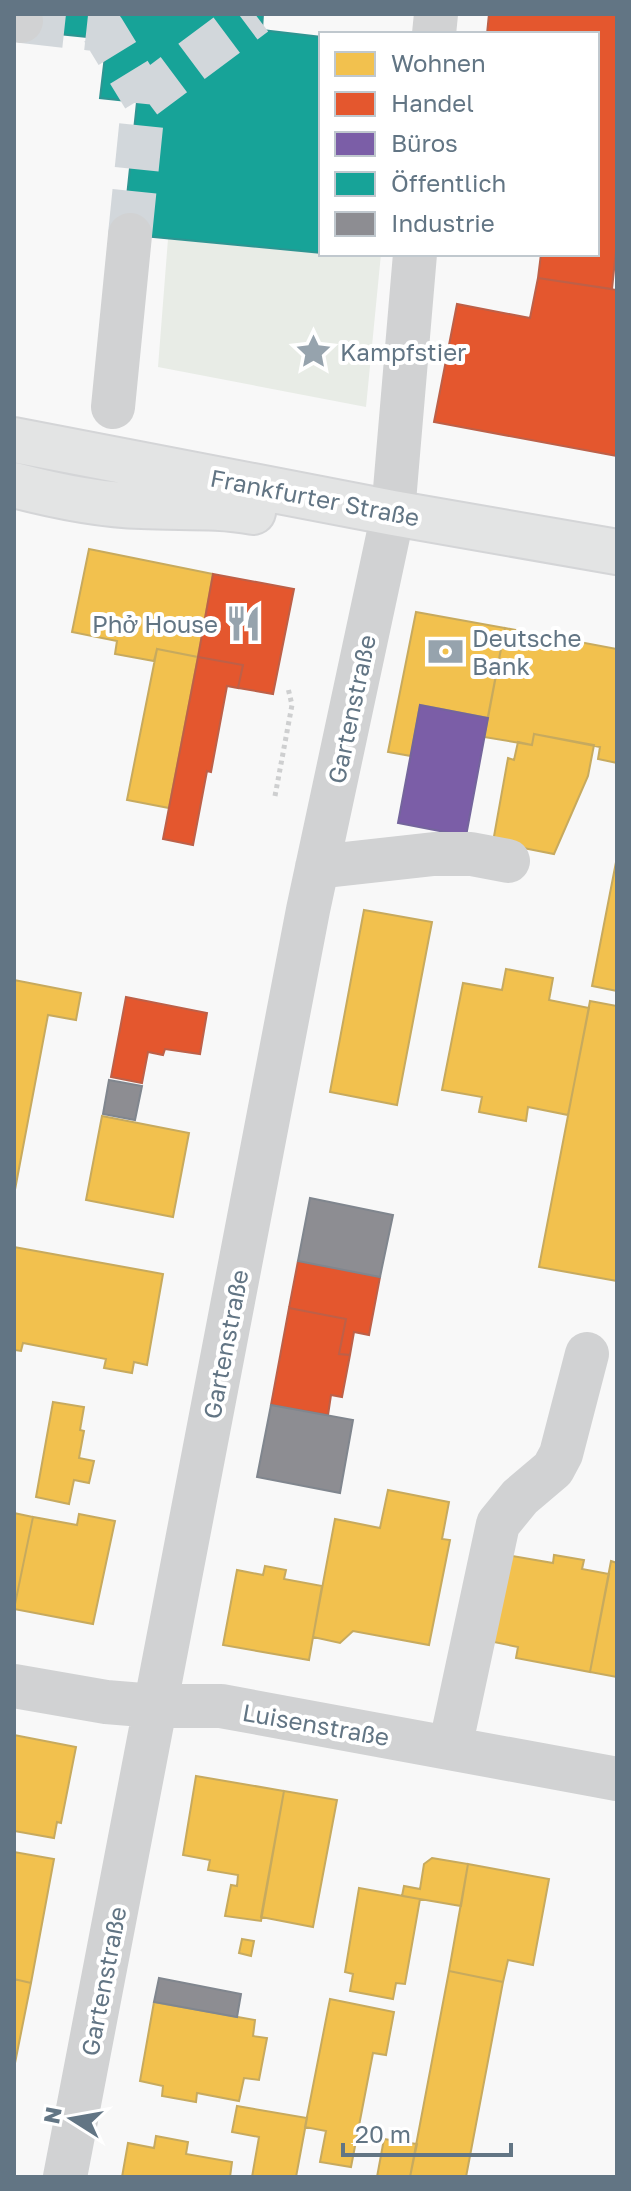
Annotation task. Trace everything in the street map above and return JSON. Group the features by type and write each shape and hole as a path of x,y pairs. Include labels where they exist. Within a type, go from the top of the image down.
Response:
{"main road":[{"name":"Frankfurter Straße","path":"14,440 390,525 617,583"},
{"name":"Frankfurter Straße","path":"14,485 72,500 141,506 203,505 617,552"}],"street":[{"path":"113,407 130,235"},
{"name":"Gartenstraße","path":"65,2177 317,867 390,525 415,256"},
{"path":"317,867 434,854 471,854 508,861"},
{"path":"450,1748 498,1524 520,1497 544,1478 561,1454 587,1354"},
{"name":"Luisenstraße","path":"14,1686 87,1699 155,1706 221,1706 617,1779"}],"shaded area":[{"path":"168,239 319,253 319,256 381,256 366,407 158,367"}],"building: Wohnen":[{"path":"89,549 213,574 198,657 157,649 154,661 115,654 117,641 72,632"},
{"path":"416,612 505,628 488,718 420,705 411,756 388,752"},
{"path":"505,628 617,649 617,763 598,759 600,747 534,734 532,745 484,737"},
{"path":"157,649 198,657 169,808 127,800"},
{"path":"534,734 594,745 588,776 554,854 493,842 508,758 514,760 518,742 532,745"},
{"path":"617,857 617,991 592,986"},
{"path":"364,910 432,922 397,1105 330,1092"},
{"path":"506,969 553,978 549,1000 589,1008 568,1115 528,1107 526,1121 479,1112 482,1097 442,1090 463,983 502,990"},
{"path":"14,980 81,993 76,1020 48,1015 14,1195"},
{"path":"590,1001 617,1006 617,1281 539,1267"},
{"path":"102,1116 189,1133 173,1217 86,1200"},
{"path":"14,1247 163,1274 147,1365 134,1362 132,1373 104,1368 106,1359 23,1343 21,1351 14,1350"},
{"path":"53,1402 84,1407 79,1458 94,1461 89,1483 74,1480 69,1504 36,1497"},
{"path":"388,1490 449,1502 442,1539 450,1540 429,1645 353,1631 340,1643 313,1637 335,1519 380,1528"},
{"path":"14,1513 33,1517 14,1609"},
{"path":"79,1514 115,1521 93,1624 14,1609 33,1517 77,1525"},
{"path":"506,1555 553,1563 554,1555 584,1560 582,1569 609,1574 590,1672 516,1658 518,1647 489,1641"},
{"path":"611,1561 617,1563 617,1677 590,1672"},
{"path":"265,1566 286,1570 284,1579 322,1586 309,1660 223,1645 237,1570 263,1575"},
{"path":"14,1735 76,1747 61,1823 57,1822 54,1838 14,1831"},
{"path":"196,1776 284,1791 261,1921 225,1916 231,1885 237,1886 238,1875 208,1870 210,1860 183,1855"},
{"path":"284,1791 337,1800 313,1927 261,1917"},
{"path":"14,1852 54,1859 31,1983 14,1979"},
{"path":"432,1858 468,1864 461,1906 402,1896 404,1886 420,1889 424,1864"},
{"path":"468,1864 549,1879 533,1965 508,1960 503,1982 449,1971"},
{"path":"359,1888 420,1899 405,1984 396,1983 393,1999 350,1991 353,1974 345,1972"},
{"path":"242,1939 254,1941 251,1956 239,1953"},
{"path":"449,1971 503,1982 466,2177 410,2177"},
{"path":"14,1979 31,1983 14,2068"},
{"path":"330,1999 394,2012 386,2055 373,2053 351,2167 320,2162 326,2131 305,2127"},
{"path":"154,2002 255,2020 253,2036 267,2038 259,2080 244,2078 239,2101 197,2093 196,2102 162,2096 163,2086 140,2081"},
{"path":"237,2106 307,2118 296,2177 252,2177 259,2137 232,2132"},
{"path":"156,2136 188,2142 186,2154 232,2162 230,2177 122,2177 128,2143 154,2148"},
{"path":"384,2139 417,2144 410,2177 377,2177"}],"building: Handel":[{"path":"489,14 617,14 617,241 612,289 538,278 541,256 599,256 599,32 487,32"},
{"path":"538,278 617,290 617,456 434,422 457,304 530,318"},
{"path":"213,574 294,589 273,694 238,688 243,665 198,657"},
{"path":"198,657 243,665 238,688 227,686 193,845 163,839"},
{"path":"126,997 207,1013 200,1054 165,1049 163,1055 148,1052 142,1083 111,1077"},
{"path":"298,1261 380,1277 369,1335 354,1332 350,1355 339,1354 346,1319 289,1308"},
{"path":"289,1308 346,1319 339,1354 350,1355 342,1397 331,1395 328,1415 271,1405"}],"building: Büros":[{"path":"420,705 488,718 466,836 398,823"}],"building: Öffentlich":[{"path":"22,14 263,14 262,30 319,37 319,253 123,234 137,102 100,98 107,39 20,30"}],"building: Industrie":[{"path":"109,1080 142,1086 135,1120 103,1114"},
{"path":"310,1198 393,1215 380,1277 298,1261"},
{"path":"271,1405 353,1420 340,1493 257,1477"},
{"path":"159,1978 241,1994 237,2017 154,2002"}],"tunnel":[{"path":"130,235 144,97 255,14"},
{"path":"21,21 103,30 144,97"}],"place":[{"name":"Kampfstier","path":"314,351"},
{"name":"Phở House","path":"244,623"},
{"name":"Deutsche Bank","path":"446,651"}]}
